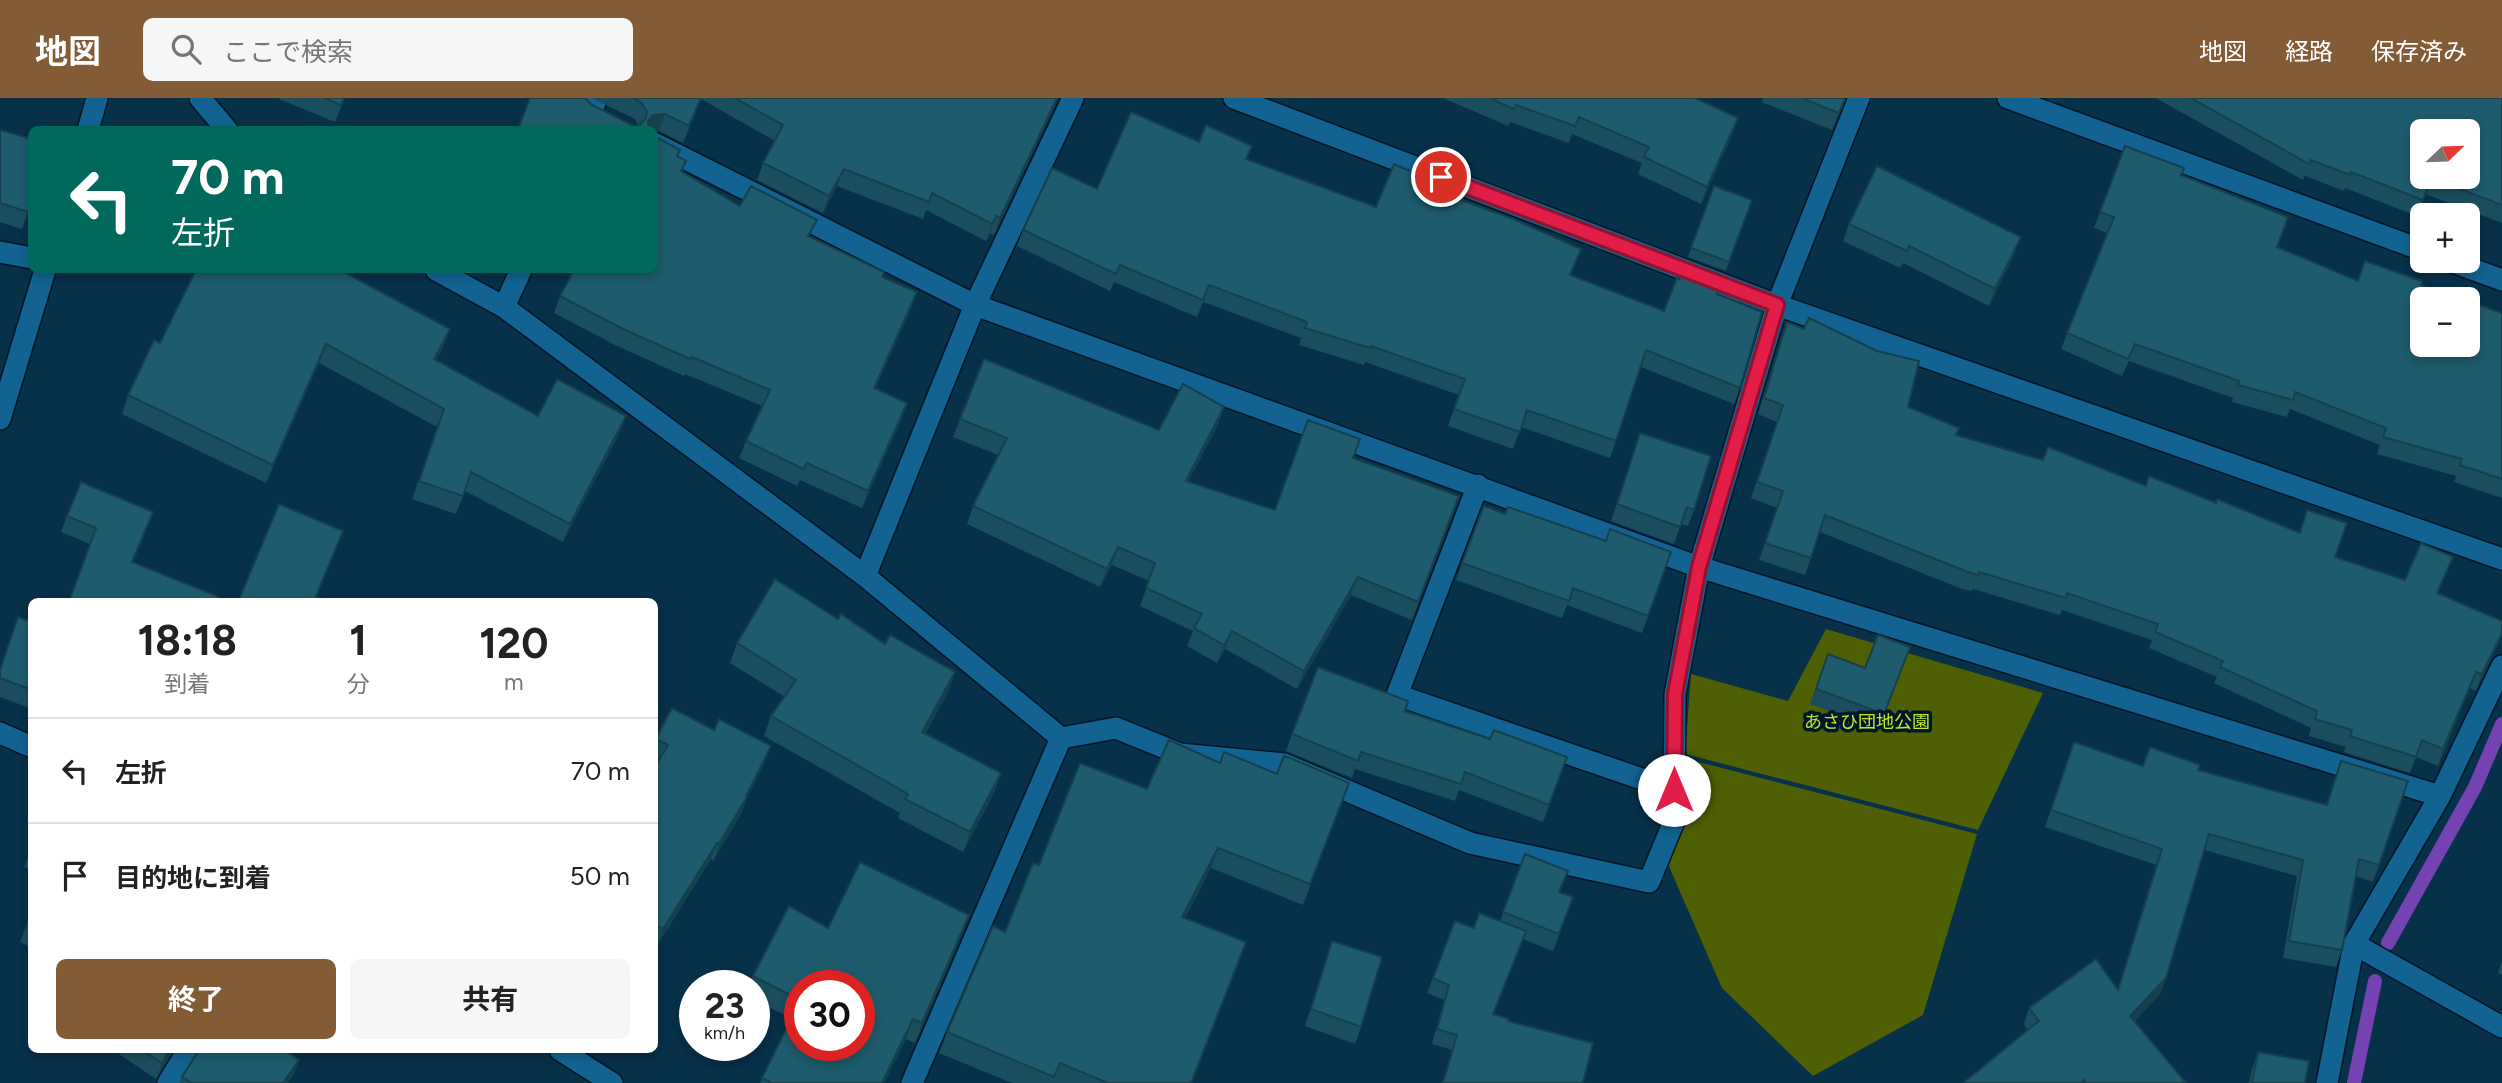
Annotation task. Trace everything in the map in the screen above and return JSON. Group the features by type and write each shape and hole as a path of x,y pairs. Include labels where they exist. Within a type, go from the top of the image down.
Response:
{"street":[{"path":"89,126 97,98"},
{"path":"201,98 224,126"},
{"path":"865,576 975,305 1073,98"},
{"path":"1234,98 1777,305 2502,559"},
{"path":"442,273 504,307 865,576 1061,738 1116,728 1180,754 1284,764 1470,843 1649,881 1674,821 1675,694 1699,567 1777,305 1859,98"},
{"path":"2008,98 2410,246"},
{"path":"658,145 975,305 1699,567 2440,796"},
{"path":"0,252 28,257"},
{"path":"2480,272 2502,280"},
{"path":"0,419 44,273"},
{"path":"504,307 520,273"},
{"path":"1478,485 1397,695 1674,790"},
{"path":"2327,1083 2354,944 2440,796 2502,666"},
{"path":"0,733 28,745"},
{"path":"912,1083 1061,738"},
{"path":"2354,944 2502,1027"},
{"path":"168,1083 186,1053"},
{"path":"565,1053 612,1083"}],"green space":[{"name":"あさひ団地公園","path":"1826,629 2043,693 1978,830 1685,754 1691,674 1788,701"},
{"path":"1691,760 1977,834 1923,1015 1813,1076 1722,988 1667,862 1689,804"}],"building":[{"path":"324,98 344,98 341,105"},
{"path":"530,98 586,98 592,105 634,126 520,126"},
{"path":"633,98 701,98 689,126 665,114 653,115 648,121 649,126 634,126 641,124 647,112 641,102"},
{"path":"735,98 1057,98 1000,218 996,216 992,224 932,193 929,202 844,169 829,196 763,163 783,125"},
{"path":"1489,98 1695,98 1738,118 1707,187 1644,157 1649,147 1579,117 1575,126 1516,105 1514,109"},
{"path":"1801,98 1845,98 1839,113"},
{"path":"2191,98 2502,98 2502,205 2460,189 2480,189 2480,119 2410,119 2410,189 2427,189 2423,200 2351,172 2350,175 2311,160 2309,164"},
{"path":"1131,112 1199,142 1206,125 1252,146 1246,159 1376,207 1394,164 1434,181 1431,189 1513,219 1581,249 1570,275 1664,311 1685,265 1722,279 1717,294 1762,312 1740,388 1646,350 1616,441 1527,410 1520,432 1454,409 1465,379 1371,346 1370,348 1305,328 1307,322 1209,285 1203,300 1120,265 1116,274 1023,230 1052,168 1097,189"},
{"path":"0,130 28,138 28,212 0,203"},
{"path":"658,138 680,150 677,156 686,161 681,171 740,206 751,186 817,220 808,236 884,272 882,277 917,292 874,388 907,403 868,491 807,463 803,469 746,441 770,390 692,357 690,359 621,328 560,296 572,273 658,273"},
{"path":"2125,146 2184,168 2181,175 2288,217 2277,247 2358,281 2365,261 2422,281 2421,285 2427,287 2410,287 2410,357 2480,357 2480,305 2502,313 2502,479 2460,465 2462,459 2383,437 2386,428 2295,392 2293,400 2238,385 2239,381 2135,344 2128,359 2067,333 2114,217 2100,212"},
{"path":"1877,166 2021,237 1995,289 1909,246 1907,251 1849,224"},
{"path":"1714,186 1752,200 1729,262 1691,248"},
{"path":"195,273 346,273 450,329 434,359 538,416 557,379 626,416 570,524 471,472 463,496 419,481 444,409 326,344 273,465 128,395 154,340 160,343"},
{"path":"1809,318 1877,351 1919,361 1908,407 1959,428 1956,435 2043,460 2048,447 2146,486 2149,476 2216,503 2217,499 2300,533 2307,510 2347,523 2335,557 2405,580 2421,543 2453,557 2437,593 2502,621 2502,633 2482,674 2476,672 2443,749 2422,740 2416,757 2350,736 2352,730 2315,719 2317,711 2220,667 2223,661 2155,632 2158,624 2067,593 2066,598 1979,572 1978,575 1968,572 1825,515 1811,558 1765,543 1783,491 1757,482 1783,405 1764,398 1787,322 1804,329"},
{"path":"984,359 1159,430 1183,384 1224,407 1186,481 1275,510 1308,420 1360,439 1353,458 1459,496 1418,602 1358,577 1304,671 1232,631 1224,645 1194,628 1202,614 1146,588 1155,563 1118,547 1107,569 973,506 1007,438 960,419"},
{"path":"1640,433 1711,456 1694,510 1687,507 1680,527 1617,504"},
{"path":"81,482 153,512 132,562 219,598 70,598 96,528 67,516"},
{"path":"279,504 343,531 316,596 320,598 240,598"},
{"path":"1484,506 1505,514 1508,507 1606,541 1610,529 1671,552 1648,616 1573,588 1569,601 1462,563"},
{"path":"775,579 838,619 841,614 885,644 890,635 955,672 922,732 1001,773 970,832 905,799 908,794 771,716 796,680 737,643"},
{"path":"18,617 28,621 28,688 0,678 0,670"},
{"path":"1878,635 1910,647 1884,714 1816,689 1828,654 1865,668"},
{"path":"1318,667 1408,701 1405,711 1490,739 1494,730 1567,757 1549,805 1465,772 1461,784 1361,752 1358,761 1292,734"},
{"path":"672,708 714,730 719,719 771,746 747,797 663,929 658,926 658,761 668,745 658,740"},
{"path":"1169,740 1220,763 1224,752 1277,774 1284,756 1349,783 1310,884 1218,848 1182,917 1246,942 1191,1083 1108,1083 1060,1063 1054,1077 947,1032 993,926 1005,932 1033,863 1039,865 1080,763 1147,789"},
{"path":"2074,742 2143,766 2150,747 2200,765 2198,770 2327,805 2341,761 2408,781 2379,865 2359,859 2342,950 2289,941 2303,860 2209,834 2166,978 2130,1016 2186,1083 2085,1083 2084,1080 2081,1083 1963,1083 2039,1021 2029,1008 2096,959 2118,990 2162,849 2051,810"},
{"path":"1525,854 1568,871 1559,892 1573,897 1559,934 1503,912"},
{"path":"860,862 969,915 922,1023 913,1019 882,1083 772,1083 762,1078 784,1033 784,1061 875,1061 875,970 784,970 784,992 770,985 770,970 756,970 789,906 828,928"},
{"path":"1479,913 1526,931 1493,1014 1509,1019 1508,1021 1593,1043 1583,1083 1443,1083 1457,1035 1437,1029 1449,985 1433,978 1455,921 1474,928"},
{"path":"1332,941 1382,957 1361,1027 1311,1009"},
{"path":"2258,1052 2309,1061 2305,1083 2252,1083"},
{"path":"147,1053 168,1053 162,1063"},
{"path":"197,1053 289,1053 299,1060 283,1083 192,1083 182,1077"}],"waterway":[{"path":"2388,943 2475,787 2502,724"},
{"path":"2354,1083 2375,981"}],"route":[{"path":"1441,177 1777,305 1699,567 1675,694 1674,790"}]}
